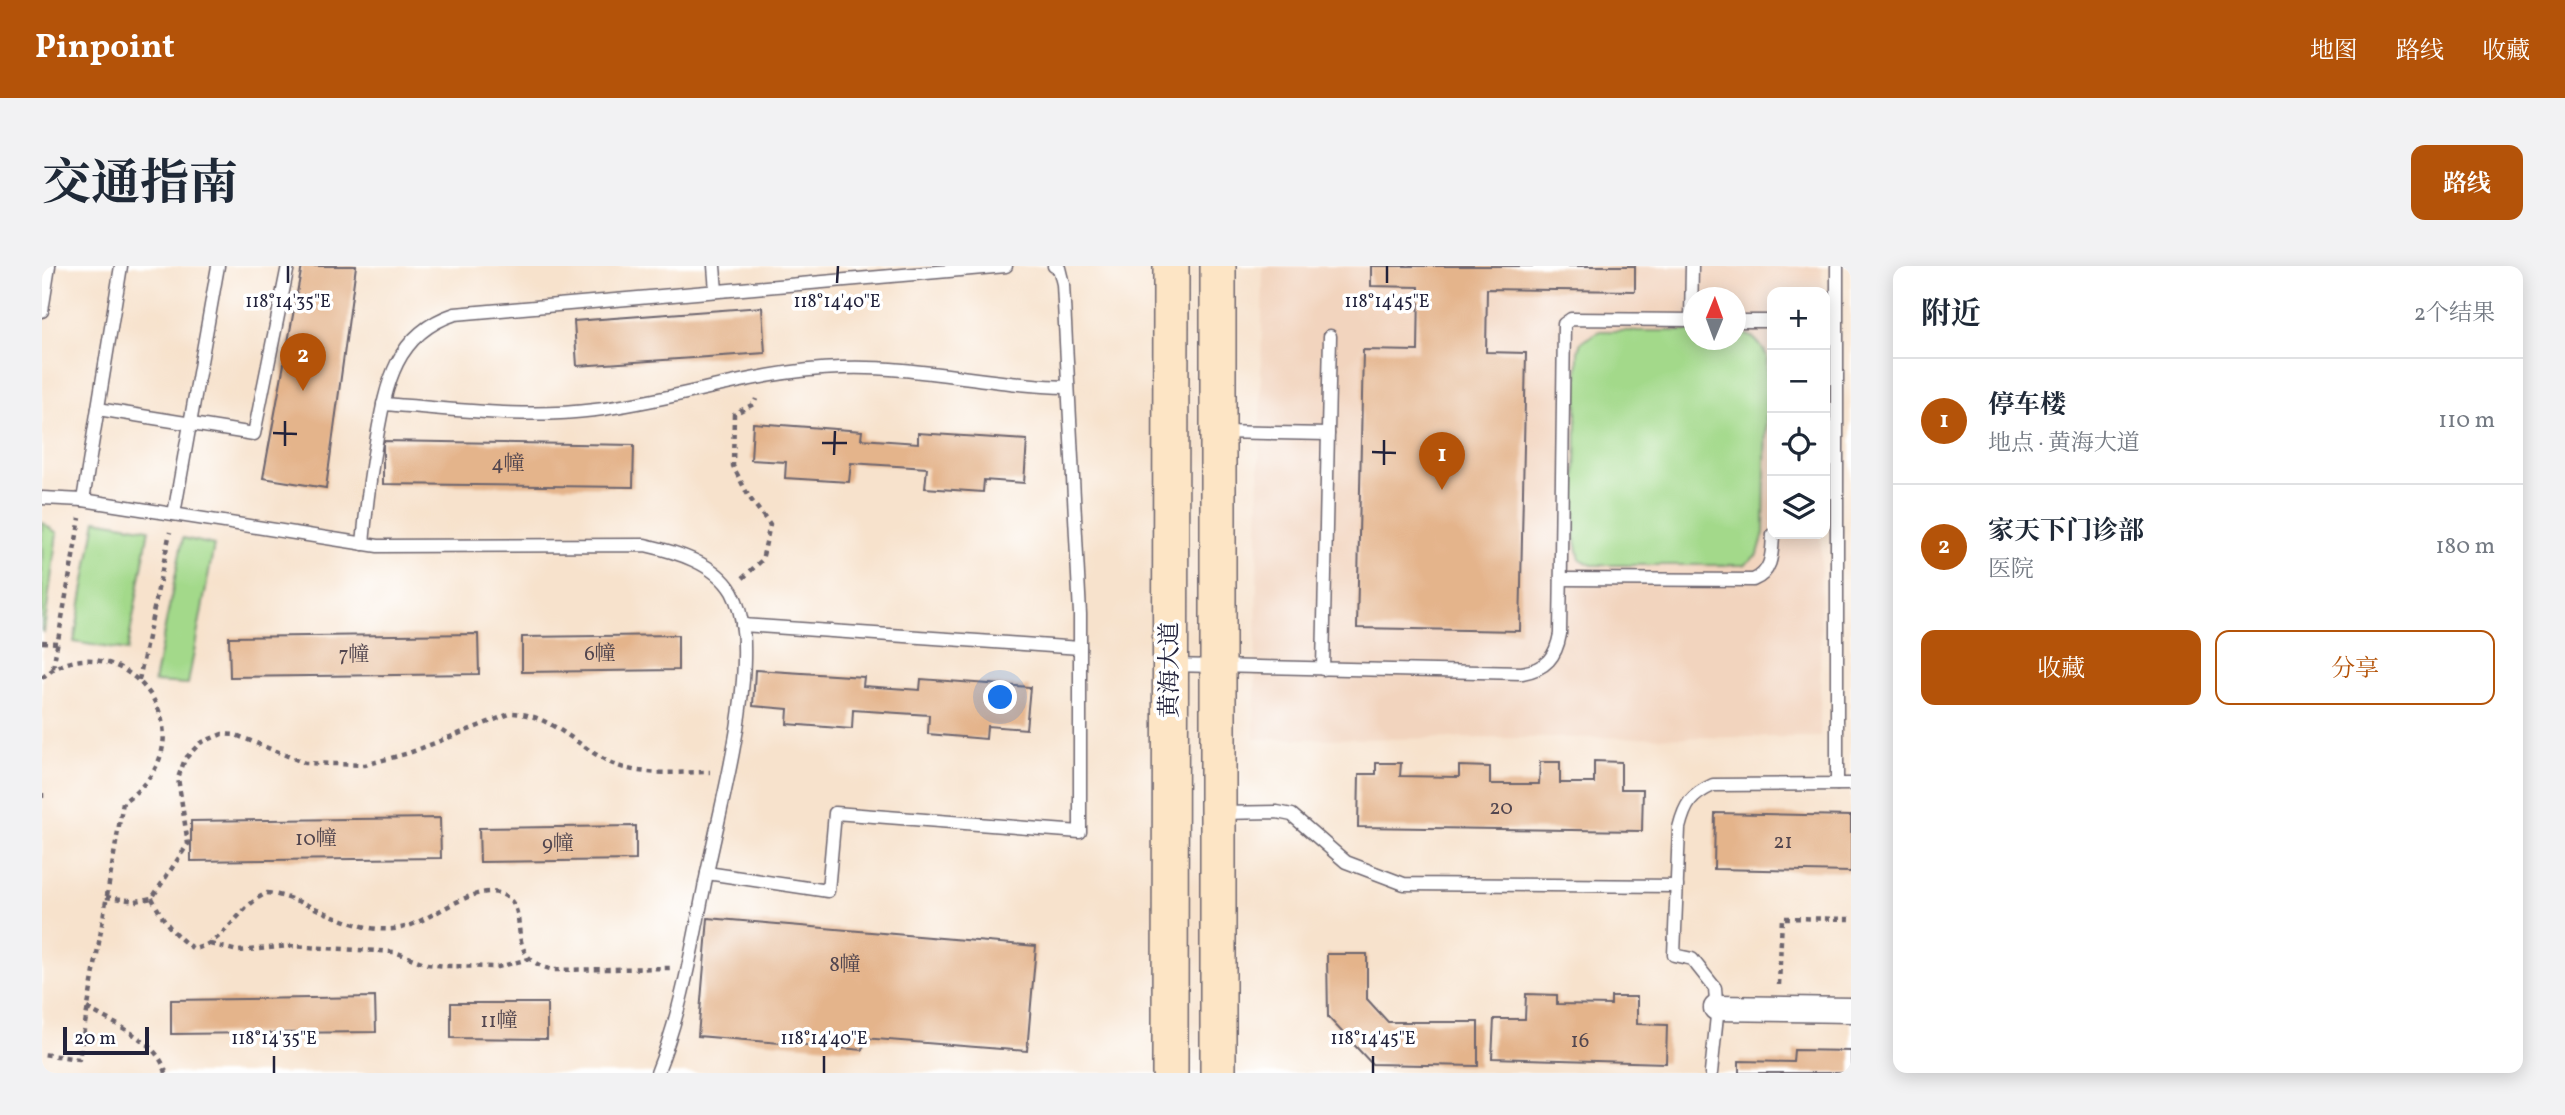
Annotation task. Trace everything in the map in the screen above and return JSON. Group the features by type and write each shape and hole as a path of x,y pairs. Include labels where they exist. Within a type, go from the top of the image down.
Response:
{"street":[{"name":"黄海大道","path":"1170,1073 1171,266"},
{"name":"黄海大道","path":"1218,266 1218,1073"},
{"path":"1716,1008 1851,1010"}],"lane":[{"path":"42,311 49,266"},
{"path":"83,500 121,266"},
{"path":"174,514 218,266"},
{"path":"98,409 254,434 288,266"},
{"path":"714,266 716,291"},
{"path":"363,544 367,494 383,404 398,360 419,333 435,321 455,314 1006,266"},
{"path":"707,873 828,891 835,813 1080,832 1080,648 1063,284 1059,268 1054,266"},
{"path":"1692,266 1692,287"},
{"path":"1837,266 1837,784"},
{"path":"1171,665 1534,671 1547,663 1558,646 1564,324 1571,319 1683,320"},
{"path":"1746,321 1767,321"},
{"path":"1323,668 1330,336"},
{"path":"383,404 542,414 596,410 768,376 841,368 876,369 1023,387 1068,387"},
{"path":"1218,432 1328,434"},
{"path":"42,498 83,500 378,546 645,545 674,551 706,567 731,589 742,625 743,681 676,1028 657,1073"},
{"path":"1560,579 1753,580 1767,570 1773,539"},
{"path":"742,625 1080,648"},
{"path":"1711,1073 1715,988 1692,959 1674,955 1679,828 1684,807 1694,794 1713,785 1851,784"},
{"path":"1218,813 1277,812 1292,815 1346,862 1404,884 1677,887"}],"path":[{"path":"731,589 762,559 770,524 749,497 733,466 734,414 754,404 768,376"},
{"path":"53,669 83,500"},
{"path":"139,680 174,514"},
{"path":"42,642 58,643"},
{"path":"42,678 53,669 97,662 120,668 139,680 158,706 163,723 162,752 152,776 139,791 123,802 79,1059 42,1054"},
{"path":"106,897 136,901 152,898 188,844 178,778 185,759 200,743 222,734 236,735 263,749 305,763 365,765 409,753 512,713 527,713 543,719 594,754 620,766 646,772 727,772"},
{"path":"152,898 164,922 178,939 194,949 210,944 225,932 256,898 267,893 316,906 342,920 399,928 428,919 458,901 487,892 503,894 516,908 518,937 529,959 537,966 554,970 688,968"},
{"path":"1778,1009 1782,918 1851,919"},
{"path":"210,944 238,951 289,946 395,952 427,964 445,966 498,967 529,959"},
{"path":"87,1008 136,1036 164,1063 166,1073"}],"shaded area":[{"path":"1263,266 1822,266 1822,287 1767,287 1767,539 1821,539 1820,737 1254,739"}],"green space":[{"path":"1600,331 1683,331 1683,350 1746,350 1746,335 1758,342 1767,356 1764,533 1758,554 1744,565 1592,565 1580,559 1575,537 1578,351 1581,342"},
{"path":"96,520 149,529 127,651 74,642"},
{"path":"42,522 57,533 44,632 42,631"},
{"path":"183,538 214,545 188,684 154,682"}],"building":[{"path":"302,266 356,266 326,488 263,478"},
{"path":"1371,266 1635,266 1635,291 1487,289 1486,352 1526,353 1520,631 1357,628 1363,350 1418,351 1419,287 1371,286"},
{"path":"762,307 765,353 577,366 574,321"},
{"path":"753,423 862,431 861,439 918,443 918,433 1027,440 1024,483 984,480 983,492 925,488 927,468 851,463 849,482 785,478 786,462 751,460"},
{"path":"383,441 634,445 633,487 383,484"},
{"path":"478,634 479,674 230,677 229,637"},
{"path":"678,635 678,670 522,672 522,637"},
{"path":"755,670 864,677 863,686 920,690 921,679 1030,687 1026,729 987,726 986,739 928,734 929,715 853,710 852,729 787,724 788,709 753,706"},
{"path":"1594,761 1621,762 1621,789 1643,789 1642,831 1358,827 1359,774 1376,774 1376,763 1401,763 1400,776 1459,777 1459,766 1490,767 1490,784 1539,784 1540,762 1560,762 1560,783 1594,783"},
{"path":"1715,813 1851,816 1851,872 1714,869"},
{"path":"440,818 441,858 191,861 191,821"},
{"path":"636,826 636,860 480,862 479,828"},
{"path":"708,918 1036,946 1027,1051 864,1038 863,1050 698,1036"},
{"path":"1327,954 1367,954 1367,999 1388,1022 1478,1022 1478,1066 1372,1064 1328,1017"},
{"path":"1526,994 1557,995 1557,1004 1611,1005 1611,997 1637,997 1637,1024 1667,1025 1666,1063 1492,1058 1494,1019 1525,1019"},
{"path":"375,997 376,1032 171,1034 171,1000"},
{"path":"451,1003 547,1003 547,1039 451,1038"},
{"path":"1794,1050 1851,1051 1851,1073 1739,1073 1739,1061 1793,1062"}],"place":[{"name":"家天下门诊部","path":"303,391"},
{"name":"停车楼","path":"1442,490"}]}
